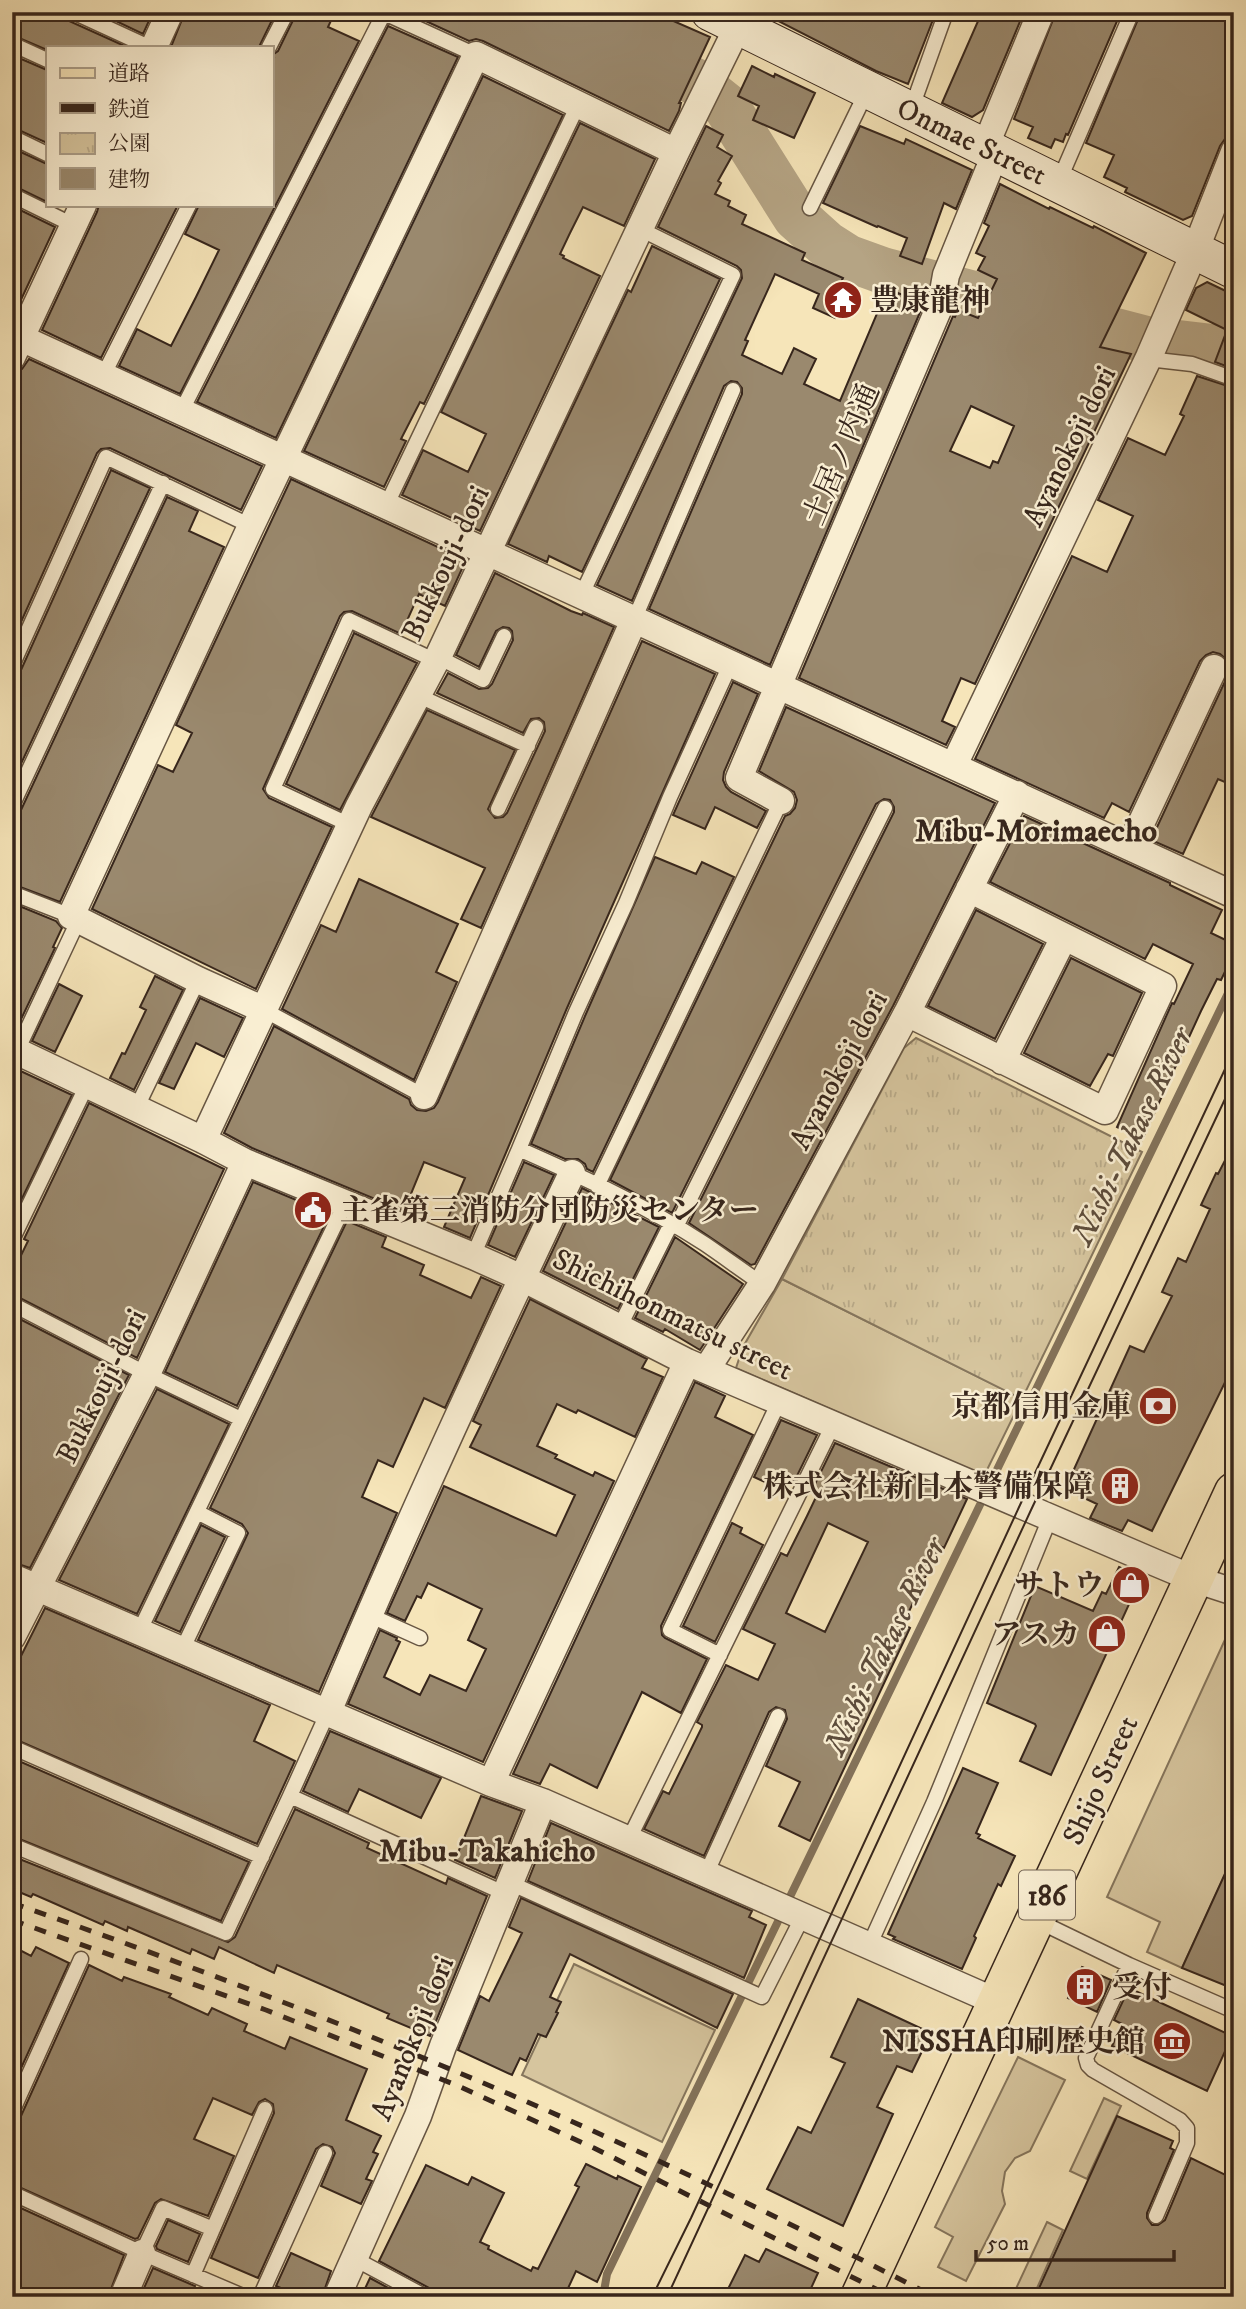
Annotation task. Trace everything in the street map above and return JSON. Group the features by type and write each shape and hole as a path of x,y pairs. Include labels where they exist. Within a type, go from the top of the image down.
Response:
{"main road":[{"name":"Shijo Street","path":"860,2297 1234,1492"}],"street":[{"path":"153,46 170,12"},
{"name":"土居ノ内通","path":"781,801 739,778 943,291 990,150 1041,12"},
{"name":"Onmae Street","path":"731,17 867,90 1234,270"},
{"name":"Bukkouji-dori","path":"203,1140 350,825 437,659 708,88 731,17"},
{"path":"262,1009 74,919 251,526 475,55 676,152"},
{"name":"Ayanokoji dori","path":"954,765 1148,358 1195,251 1234,152"},
{"path":"78,215 17,348 103,376 1234,895"},
{"path":"424,1096 634,620"},
{"path":"1130,847 1214,668"},
{"name":"Ayanokoji dori","path":"491,1783 696,1366 762,1284 907,1013 1017,794"},
{"path":"907,1013 1105,1111 1163,986 969,890"},
{"path":"1002,1060 1064,937"},
{"name":"Shichihonmatsu street","path":"15,1050 245,1162 522,1278 696,1366 1194,1579 1234,1592"},
{"name":"Bukkouji-dori","path":"12,1637 24,1582 147,1374 245,1162"},
{"path":"328,1712 369,1615 572,1173"},
{"path":"24,1582 491,1783 629,1839 997,2002"},
{"name":"Ayanokoji dori","path":"337,2297 418,2116 443,2046 543,1802"},
{"path":"122,2297 142,2253"}],"lane":[{"path":"74,12 150,46"},
{"path":"270,46 287,12"},
{"path":"911,111 946,12"},
{"path":"1058,183 1132,12"},
{"path":"181,412 383,13 475,55"},
{"path":"12,44 46,60"},
{"path":"810,208 867,90"},
{"path":"386,506 578,104"},
{"path":"12,137 46,154"},
{"path":"12,195 46,205"},
{"path":"48,206 78,215"},
{"path":"103,376 188,206"},
{"path":"581,596 733,275 640,229"},
{"path":"1148,358 1192,364 1234,379"},
{"path":"634,620 733,390"},
{"path":"12,666 106,457 251,526"},
{"path":"12,806 163,484"},
{"path":"350,825 273,789 349,620 483,680 504,636"},
{"path":"473,1256 576,1012 730,665"},
{"path":"419,696 528,746"},
{"path":"498,809 536,727"},
{"path":"597,1185 781,801"},
{"path":"620,1328 885,808"},
{"path":"12,893 74,919 15,1050"},
{"path":"136,1109 198,980"},
{"path":"262,1009 424,1096"},
{"path":"12,1240 87,1085"},
{"path":"519,1149 597,1185 673,1225 762,1284"},
{"path":"139,1632 345,1204"},
{"path":"12,1304 241,1419"},
{"path":"720,1655 670,1630 779,1402"},
{"path":"629,1839 833,1425"},
{"path":"182,1650 239,1533 197,1512"},
{"path":"869,1946 934,1802 1050,1518"},
{"path":"369,1615 420,1637"},
{"path":"12,1844 226,1933 328,1712"},
{"path":"706,1874 778,1716"},
{"path":"12,1746 262,1857"},
{"path":"290,1796 762,1997 803,1916"},
{"path":"1035,1920 1234,2011"},
{"path":"12,2112 81,1959"},
{"path":"1129,1965 1086,2058 1093,2070 1180,2120 1187,2128 1187,2143 1156,2216"},
{"path":"192,2275 265,2109"},
{"path":"260,2297 325,2153"},
{"path":"12,2193 246,2297"},
{"path":"142,2253 163,2208 213,2229"},
{"path":"355,2259 426,2297"}],"green space":[{"path":"916,1038 1142,1152 1022,1399 782,1279 904,1048"},
{"path":"782,1279 1022,1399 984,1476 736,1368 743,1347"},
{"path":"1234,1620 1234,1855 1182,1968 1147,1952 1160,1922 1107,1897"},
{"path":"574,1964 715,2030 662,2142 522,2075"},
{"path":"1018,2057 1065,2080 1030,2151 1015,2158 1005,2172 1002,2191 1005,2204 966,2281 938,2267 953,2237 935,2227"},
{"path":"1104,2098 1121,2106 1087,2179 1070,2171"},
{"path":"1047,2222 1063,2230 1033,2297 1013,2295"}],"building":[{"path":"12,12 63,12 69,21 125,46 46,46 46,50 12,35"},
{"path":"97,12 153,12 143,34"},
{"path":"185,12 276,12 259,46 171,46"},
{"path":"297,12 335,12 328,27 359,41 180,394 119,366 137,329 171,346 196,297 219,250 185,234 199,206 273,206 273,55 278,51"},
{"path":"406,12 653,12 710,37 669,131 483,41 469,41"},
{"path":"761,12 936,12 908,84 876,71"},
{"path":"982,12 1024,12 983,110 972,117 942,103"},
{"path":"1056,12 1121,12 1068,135 1066,134 1063,142 1055,139 1051,148 1028,138 1033,127 1014,119"},
{"path":"1141,12 1234,12 1234,137 1225,139 1220,146 1192,216 1183,220 1125,192 1127,188 1104,177 1114,155 1086,143"},
{"path":"388,26 458,57 276,438 197,402"},
{"path":"12,55 46,70 46,143 12,127"},
{"path":"752,66 815,93 794,138 753,120 759,106 738,96"},
{"path":"483,76 563,115 424,404 420,402 401,439 406,441 384,487 304,451"},
{"path":"580,123 655,159 624,226 583,207 560,254 600,276 480,531 402,495 423,450 468,472 486,434 441,412"},
{"path":"706,126 723,135 717,147 732,156 718,181 721,183 715,194 730,201 728,206 746,215 742,224 805,253 802,260 843,278 842,280 850,285 835,318 813,308 819,294 775,274 745,340 748,341 742,355 782,374 794,348 816,359 804,384 840,401 881,304 892,309 898,293 924,303 770,665 649,609 742,394 742,388 737,382 731,381 724,386 632,601 597,585 742,278 741,270 737,266 658,227"},
{"path":"860,126 904,144 906,139 972,170 956,209 944,203 922,264 900,256 907,238 823,203"},
{"path":"12,148 46,164 46,202 12,185"},
{"path":"1000,184 1049,209 1050,207 1093,228 1094,226 1146,253 1100,347 1131,354 975,684 961,678 942,721 955,727 946,745 799,678 953,316 955,317 958,310 978,318 997,279 978,270 985,257 976,253 989,226 984,223","holes":["971,406 1014,426 998,463 993,461 990,468 950,451"]},
{"path":"12,206 55,227 12,319"},
{"path":"99,206 177,206 101,358 42,330"},
{"path":"652,246 720,279 582,572 549,556 547,562 508,544 628,290 631,292"},
{"path":"1207,282 1234,295 1234,369 1215,362 1227,330 1186,310 1196,288"},
{"path":"29,359 262,466 241,510 110,448 101,449 12,642 12,373 22,369"},
{"path":"1197,376 1234,388 1234,786 1218,779 1183,854 1151,840 1228,675 1230,667 1220,654 1213,652 1200,661 1129,812 1112,803 1104,818 975,759 1072,556 1107,572 1133,516 1098,500 1128,438 1165,455 1184,416 1180,414"},
{"path":"111,470 150,488 12,783 12,676 21,670"},
{"path":"291,479 466,560 445,606 419,594 401,634 352,611 344,612 340,616 263,789 269,798 332,827 256,989 92,909 158,765 173,772 192,733 176,725"},
{"path":"167,497 198,511 189,531 224,547 60,902 12,884 12,816 21,810"},
{"path":"495,573 571,611 582,615 583,613 614,627 481,928 461,919 485,868 371,817 427,710 515,750 488,809 495,818 503,817 507,813 545,731 544,722 539,718 531,719 523,733 437,693 448,673 479,689 488,688 492,684 513,640 509,628 503,627 496,631 479,667 456,655"},
{"path":"354,633 417,663 340,810 286,784"},
{"path":"642,641 715,674 567,1008 470,1238 444,1227 465,1178 424,1162 404,1211 252,1148 224,1133 274,1026 409,1099 417,1110 434,1108"},
{"path":"733,682 758,694 723,780 731,792 766,811 757,828 715,807 705,829 673,815"},
{"path":"786,707 995,803 893,1006 755,1264 751,1265 689,1223 894,812 890,800 884,799 876,804 672,1213 610,1180 785,816 795,808 797,800 794,792 759,771"},
{"path":"1024,816 1222,910 1211,933 1234,944 1234,953 1201,1011 1142,1140 1117,1127 1172,1003 1174,1004 1193,964 1153,944 1145,959 990,882"},
{"path":"655,857 696,874 702,862 734,877 593,1172 578,1159 565,1159 531,1144"},
{"path":"359,879 458,924 436,972 457,982 414,1080 282,1009 321,925 336,932"},
{"path":"12,903 56,921 62,928 14,1034 12,1033"},
{"path":"976,910 1043,944 995,1039 928,1006"},
{"path":"1071,958 1142,993 1113,1056 1108,1054 1090,1086 1024,1053"},
{"path":"155,976 183,990 134,1090 110,1078 146,1010 140,1007"},
{"path":"59,984 82,996 55,1052 32,1041"},
{"path":"200,998 243,1018 224,1057 196,1043 174,1089 159,1083"},
{"path":"12,1067 72,1095 15,1213 12,1211"},
{"path":"89,1103 224,1169 137,1358 12,1294 12,1274 28,1241 24,1239"},
{"path":"1234,1143 1234,1364 1152,1531 1128,1520 1122,1531 1090,1518 1097,1504 1065,1489 1130,1346 1144,1352 1172,1296 1162,1292 1178,1258 1186,1262 1210,1209 1201,1205"},
{"path":"524,1162 554,1175 515,1257 488,1245"},
{"path":"253,1182 330,1214 237,1406 165,1372"},
{"path":"582,1188 659,1227 618,1309 543,1271"},
{"path":"347,1221 386,1237 382,1247 424,1265 420,1275 471,1298 481,1277 501,1286 445,1408 424,1398 393,1467 378,1460 362,1497 397,1513 319,1692 198,1640 248,1533 242,1524 210,1508"},
{"path":"675,1237 743,1284 700,1350 665,1329 663,1332 635,1318"},
{"path":"530,1299 647,1359 642,1368 663,1377 635,1437 578,1410 576,1413 557,1404 537,1446 593,1476 595,1472 614,1481 483,1762 348,1704 380,1630 400,1642 384,1677 420,1695 430,1675 466,1691 486,1649 468,1640 482,1609 428,1583 421,1598 417,1596 405,1621 387,1613 444,1486 556,1536 575,1495 470,1447 481,1425 473,1421"},
{"path":"12,1315 129,1375 30,1568 12,1562 12,1521 19,1507 12,1504"},
{"path":"695,1382 725,1396 715,1417 753,1435 661,1626 665,1638 707,1659 681,1713 642,1692 597,1788 550,1764 540,1784 513,1774"},
{"path":"157,1389 229,1424 137,1614 59,1580"},
{"path":"781,1420 817,1435 794,1482 773,1471 767,1483 754,1477"},
{"path":"835,1443 967,1499 944,1548 940,1546 903,1624 910,1628 810,1841 779,1826 800,1782 766,1766 787,1719 785,1710 776,1707 769,1712 704,1856 644,1829 663,1791 669,1794 702,1727 697,1722 726,1665 758,1680 775,1644 743,1629 781,1553 787,1556 807,1516 818,1493 812,1490","holes":["828,1523 868,1542 825,1632 786,1613"]},
{"path":"732,1523 742,1528 740,1533 763,1545 715,1642 683,1626"},
{"path":"201,1525 225,1537 180,1632 155,1621"},
{"path":"1119,1567 1141,1578 1051,1775 1020,1761 1035,1724 987,1703 1035,1586 1093,1611 1102,1592 1106,1594"},
{"path":"45,1608 270,1705 254,1741 295,1761 257,1844 12,1738 12,1674"},
{"path":"330,1731 441,1778 421,1818 359,1789 348,1812 303,1791"},
{"path":"12,1758 249,1862 221,1921 12,1836"},
{"path":"963,1768 998,1783 976,1833 980,1835 978,1838 1015,1856 1001,1886 998,1884 962,1969 893,1939 895,1937 888,1934"},
{"path":"481,1796 522,1811 495,1878 455,1860"},
{"path":"295,1809 369,1843 367,1848 446,1884 448,1878 487,1896 430,2036 387,2018 389,2014 277,1965 274,1973 219,1947 214,1959 192,1949 190,1954 128,1927 127,1931 105,1921 103,1925 33,1894 31,1897 12,1889 12,1856 228,1942 235,1937"},
{"path":"551,1823 752,1911 749,1917 766,1925 744,1978 528,1881"},
{"path":"1234,1854 1234,1989 1182,1968"},
{"path":"521,1898 733,1994 717,2028 570,1954 550,1997 561,2002 556,2012 558,2013 546,2037 538,2034 526,2061 520,2058 512,2075 458,2050 480,1996 489,2001 522,1933 509,1927"},
{"path":"12,1946 31,1956 36,1947 69,1963 12,2088"},
{"path":"89,1965 122,1981 124,1977 171,1994 169,1997 208,2015 212,2008 247,2024 244,2031 285,2049 290,2037 367,2069 346,2120 381,2136 373,2152 378,2154 366,2179 372,2181 361,2204 321,2186 335,2153 332,2147 323,2144 316,2149 258,2278 211,2258 274,2113 273,2104 265,2099 259,2102 252,2115 213,2098 194,2139 234,2156 208,2216 161,2199 155,2203 138,2238 135,2239 12,2184 12,2122 21,2116"},
{"name":"受付","path":"1082,1967 1111,1980 1097,2012 1068,1998"},
{"name":"NISSHA印刷歴史館","path":"1129,1988 1232,2036 1207,2091 1112,2046 1122,2024 1114,2020"},
{"path":"858,1999 931,2033 912,2072 897,2066 877,2107 893,2114 843,2226 767,2189 798,2127 811,2133 845,2063 831,2057"},
{"path":"1117,2116 1173,2141 1170,2148 1174,2150 1147,2213 1152,2225 1158,2225 1165,2220 1191,2158 1234,2179 1234,2297 1035,2297"},
{"path":"586,2164 641,2187 597,2282 576,2271 564,2297 436,2297 431,2289 379,2261 426,2165 468,2185 472,2177 504,2193 480,2242 489,2246 488,2249 531,2271 533,2267 538,2269 579,2187 575,2185"},
{"path":"12,2204 124,2255 108,2297 12,2297"},
{"path":"168,2220 200,2234 188,2262 157,2249"},
{"path":"766,2249 818,2273 807,2297 724,2297 745,2255 759,2262"},
{"path":"291,2253 331,2271 322,2297 277,2297 281,2288 276,2286"},
{"path":"153,2268 195,2286 190,2297 140,2297"},
{"path":"370,2278 405,2297 361,2297"}],"waterway":[{"path":"633,52 696,82 726,106 796,217 826,244 848,258 884,271 1148,340 1234,350"},
{"name":"Nishi-Takase River","path":"603,2297 607,2274 1234,981"}],"tram line":[{"path":"652,2297 1234,1050"},
{"path":"667,2297 1031,1510 1234,1080"}],"railway":[{"path":"12,1903 310,2013 530,2103 728,2194 935,2297"},
{"path":"12,1920 266,2010 456,2085 594,2148 892,2297"}],"place":[{"name":"豊康龍神","path":"843,300"},
{"name":"主雀第三消防分団防災センター","path":"313,1210"},
{"name":"京都信用金庫","path":"1158,1406"},
{"name":"株式会社新日本警備保障","path":"1120,1486"},
{"name":"サトウ","path":"1131,1585"},
{"name":"アスカ","path":"1107,1634"},
{"name":"受付","path":"1085,1987"},
{"name":"NISSHA印刷歴史館","path":"1172,2041"}],"district":[{"name":"Mibu-Morimaecho","path":"1036,830"},
{"name":"Mibu-Takahicho","path":"487,1850"}]}
